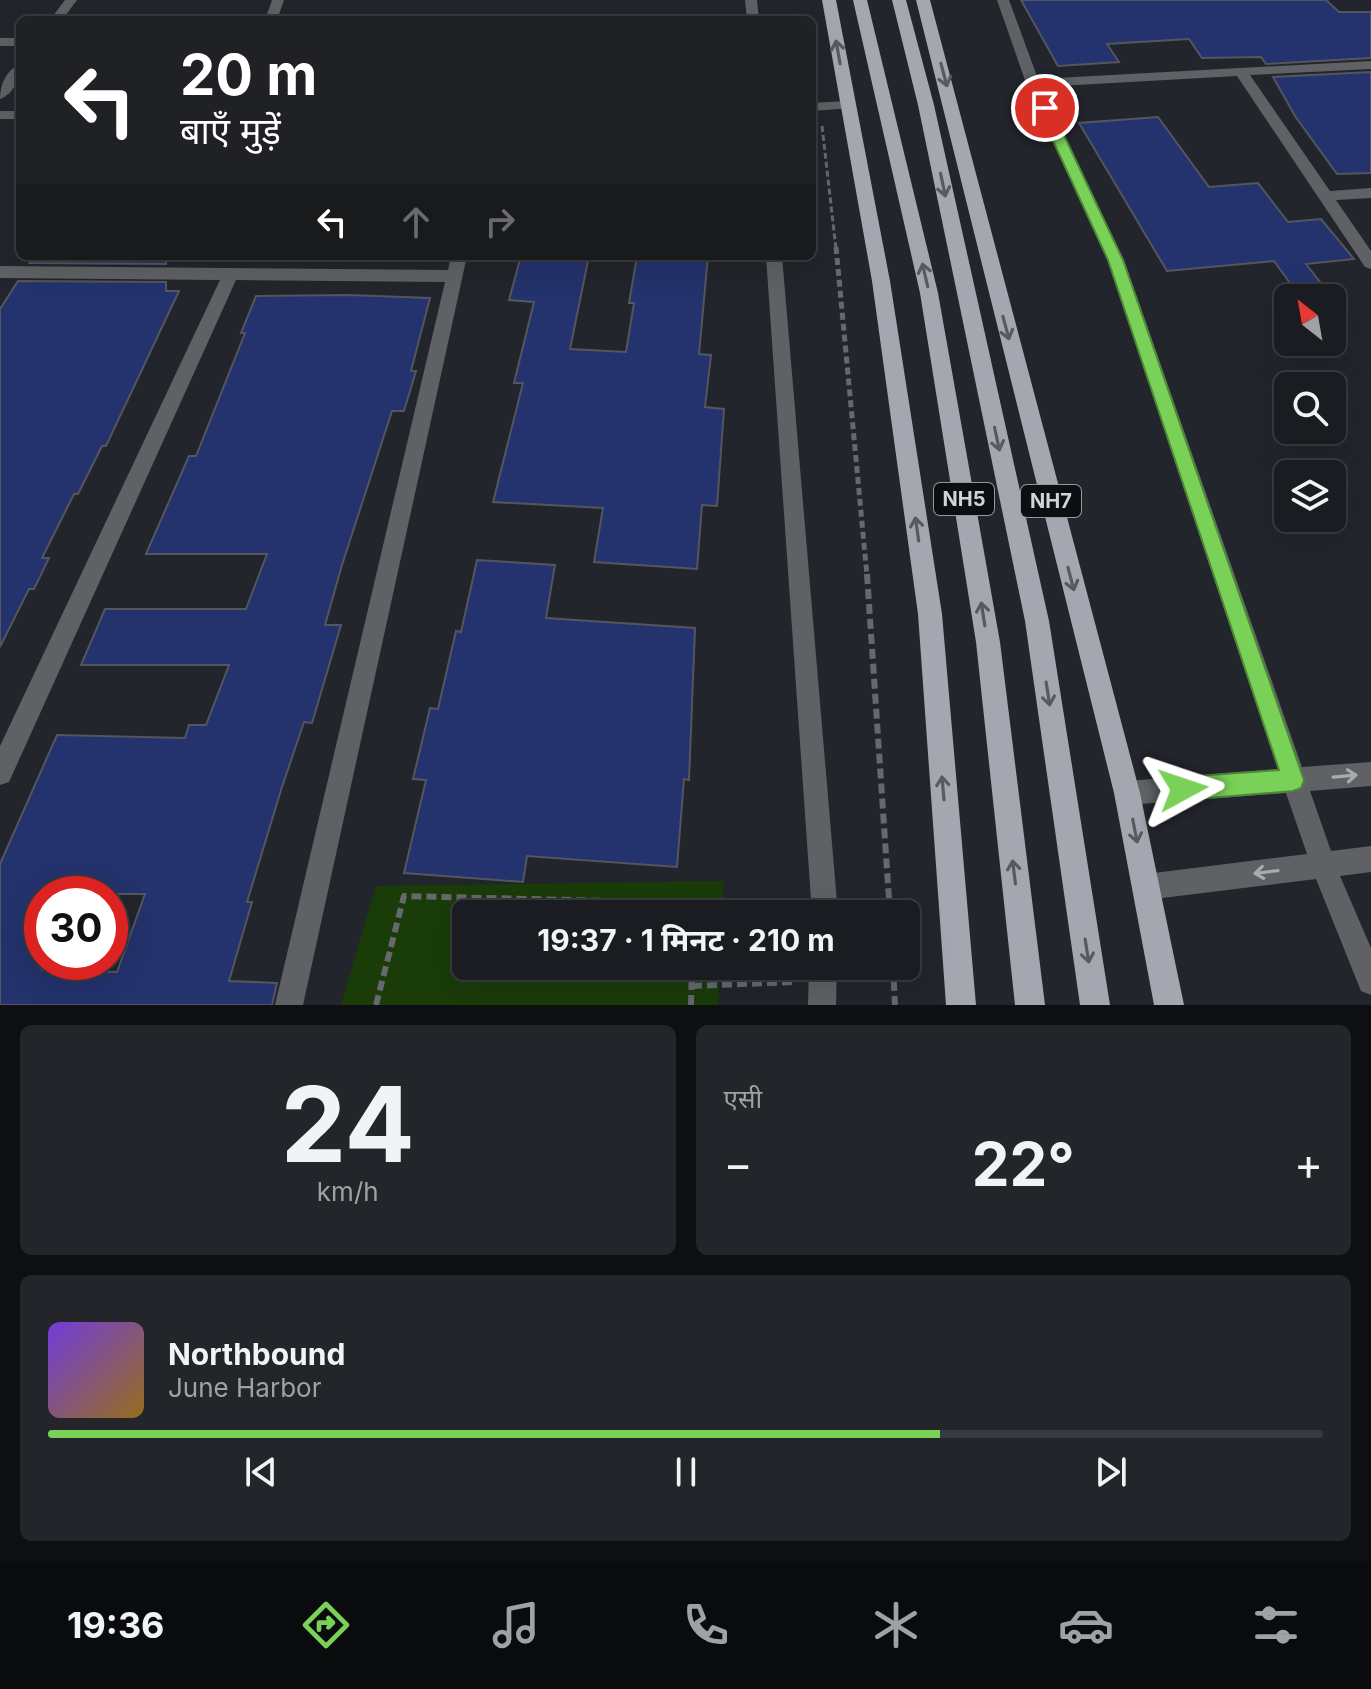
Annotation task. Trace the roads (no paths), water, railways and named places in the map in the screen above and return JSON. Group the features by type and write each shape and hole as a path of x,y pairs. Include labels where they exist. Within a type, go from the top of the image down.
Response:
{"highway":[{"path":"901,8 926,8"},
{"name":"NH5","path":"901,8 926,105 1037,621 1095,1005"},
{"name":"NH7","path":"926,8 1127,793 1169,1005"},
{"path":"847,13 847,105 881,281 930,614 961,1005"},
{"name":"NH5","path":"847,13 932,309 988,642 1030,1005"}],"street":[{"path":"1003,0 1033,83 1116,260 1323,865 1371,981"},
{"path":"1033,83 1371,65"},
{"path":"1240,71 1371,263"},
{"path":"0,95 16,73"},
{"path":"816,107 847,105"},
{"path":"1327,196 1371,193"},
{"path":"774,260 824,900"},
{"path":"0,272 231,273 457,266 289,1005"},
{"path":"0,773 231,273"},
{"path":"1127,793 1371,774"},
{"path":"1146,887 1371,859"}]}
